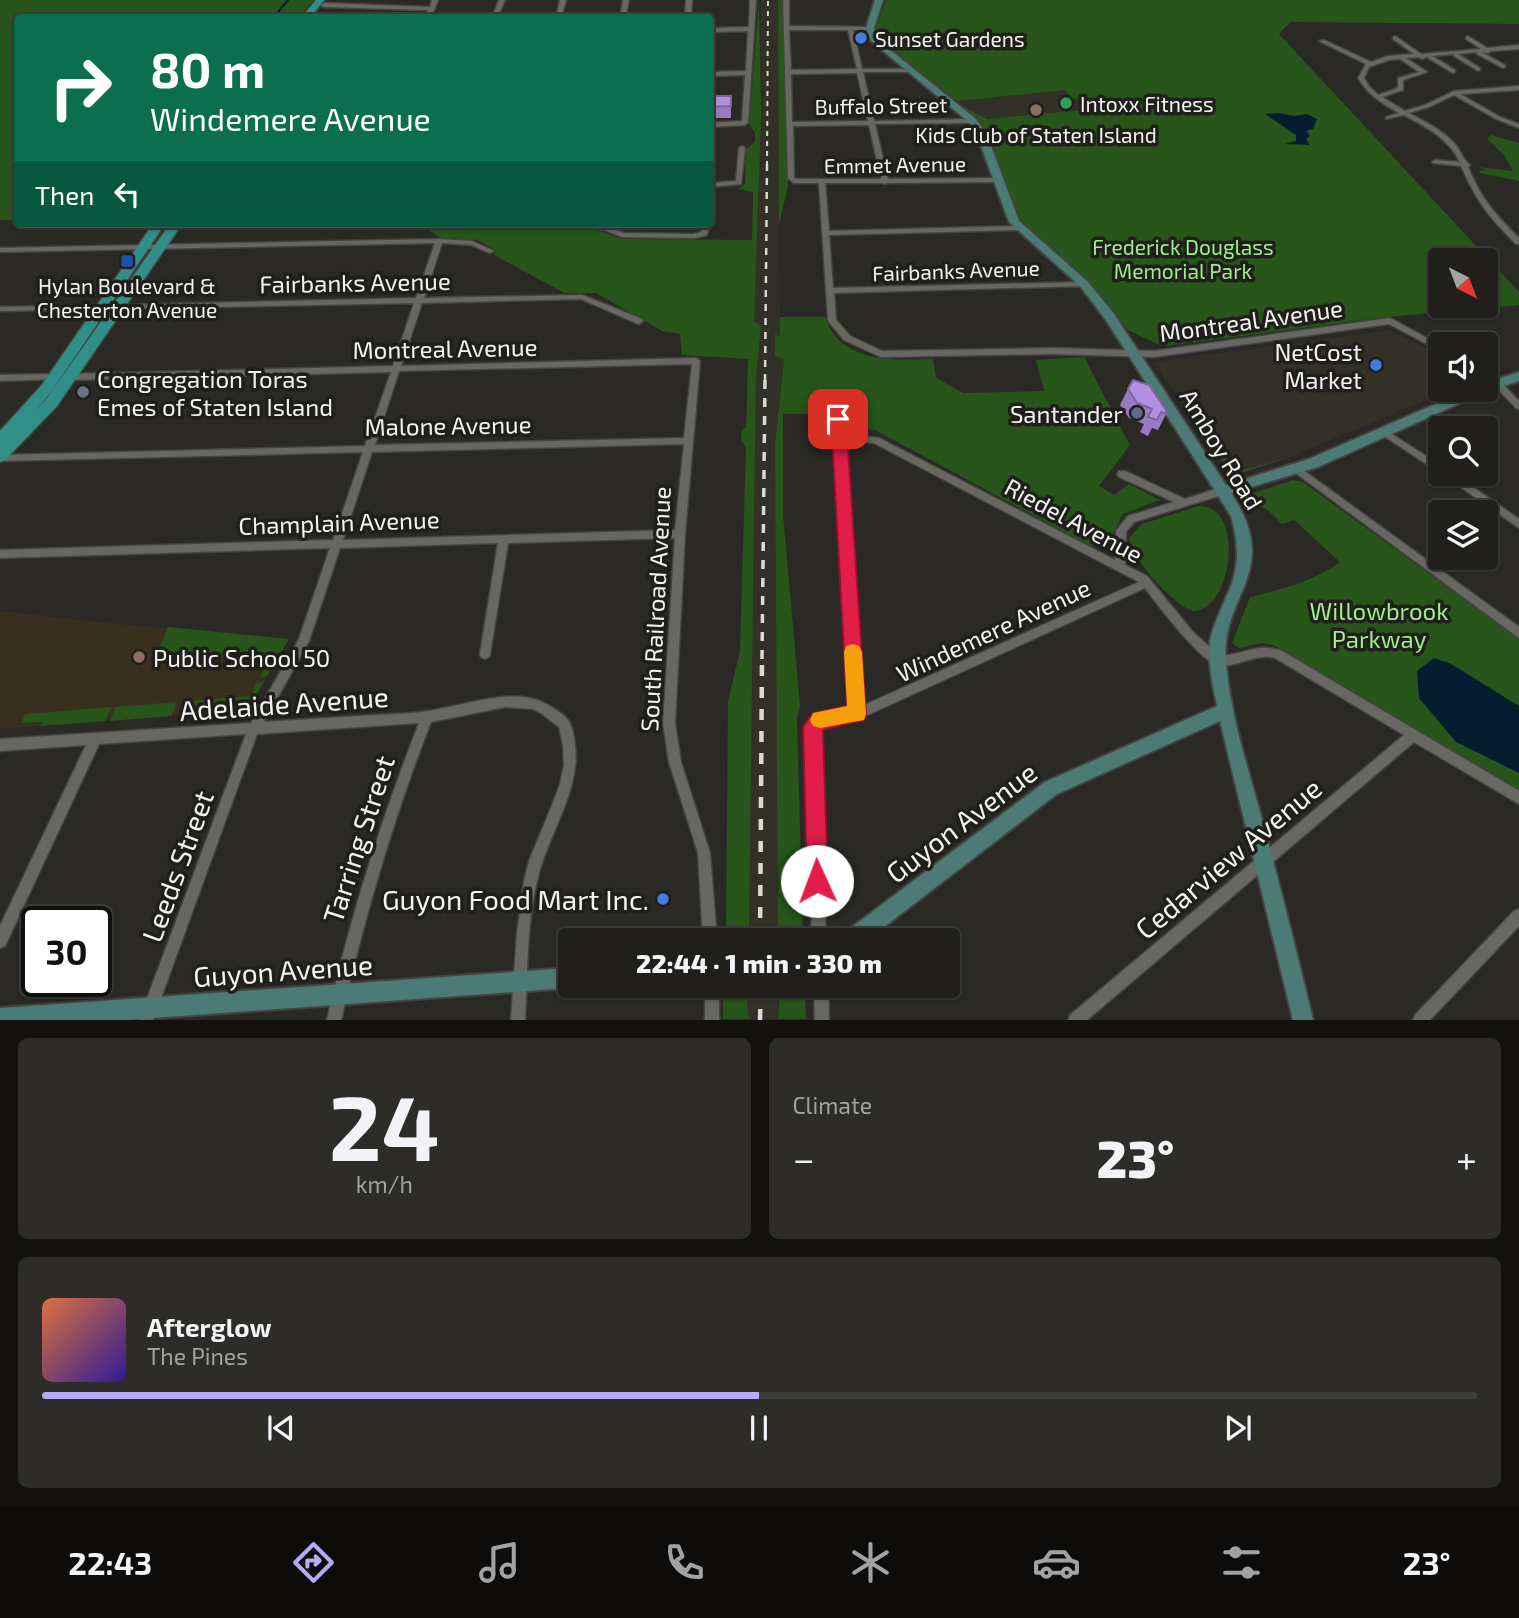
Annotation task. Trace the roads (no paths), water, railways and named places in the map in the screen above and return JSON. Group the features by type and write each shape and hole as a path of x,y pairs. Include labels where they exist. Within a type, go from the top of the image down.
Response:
{"main road":[{"path":"870,28 879,0"},
{"path":"310,14 324,2"},
{"name":"Amboy Road","path":"870,28 875,41 973,121 982,135 997,180 1020,228 1084,284 1134,352 1240,521 1247,561 1221,632 1218,661 1226,710 1303,1020"},
{"path":"0,441 27,413 54,377 156,228"},
{"path":"0,457 43,414 173,228"},
{"path":"1498,383 1519,376"},
{"path":"1222,491 1296,469 1453,402"},
{"name":"Guyon Avenue","path":"868,928 1051,788 1226,710"},
{"name":"Guyon Avenue","path":"0,1018 148,1014 339,994 558,979"}],"street":[{"path":"430,14 435,0"},
{"path":"714,125 744,124 753,0"},
{"path":"786,0 789,124"},
{"path":"324,2 432,9"},
{"path":"786,28 870,28"},
{"path":"850,28 885,182"},
{"path":"714,30 750,29"},
{"path":"1395,37 1453,71"},
{"path":"1468,38 1489,51"},
{"path":"1322,41 1370,64"},
{"path":"1519,47 1455,55 1402,57 1370,64 1363,69 1361,78 1377,97 1443,136 1467,165 1472,184 1484,204 1519,242"},
{"path":"1479,52 1503,66"},
{"path":"1455,55 1478,69"},
{"path":"1377,97 1401,89 1400,79 1423,72 1402,57"},
{"path":"788,72 908,70"},
{"path":"714,74 748,73"},
{"path":"1388,118 1454,93 1519,88"},
{"path":"1454,93 1498,118 1519,126"},
{"name":"Buffalo Street","path":"789,124 973,121"},
{"name":"Emmet Avenue","path":"789,124 791,178 794,181 822,183 997,180"},
{"path":"714,185 737,184 742,148"},
{"path":"1434,162 1467,165"},
{"path":"822,183 829,291"},
{"path":"603,228 623,235 702,235 705,228"},
{"path":"825,233 1020,228"},
{"path":"0,250 439,242 472,243 490,251"},
{"name":"Leeds Street","path":"148,1014 253,730 304,641 439,242"},
{"name":"Fairbanks Avenue","path":"829,291 1084,284"},
{"name":"Montreal Avenue","path":"829,291 830,317 839,331 858,345 881,355 1154,354 1390,321 1428,342"},
{"name":"Fairbanks Avenue","path":"118,307 592,298 639,321"},
{"path":"0,309 102,307"},
{"name":"Montreal Avenue","path":"70,377 696,361"},
{"name":"South Railroad Avenue","path":"696,361 680,534 670,734 675,762 704,852 708,928"},
{"path":"0,378 54,377"},
{"path":"1498,390 1519,406"},
{"path":"838,419 857,714"},
{"path":"1384,432 1428,462"},
{"name":"Riedel Avenue","path":"839,436 876,440 1146,583 1189,635 1218,661"},
{"name":"Malone Avenue","path":"0,457 688,441"},
{"path":"1296,469 1519,633"},
{"path":"1122,474 1181,501"},
{"path":"1464,486 1519,524"},
{"path":"1119,567 1120,535 1125,525 1139,515 1222,491"},
{"name":"Champlain Avenue","path":"0,554 680,534"},
{"path":"485,654 504,538"},
{"name":"Windemere Avenue","path":"819,928 812,732 816,722 857,714 1146,583"},
{"path":"1218,661 1236,660 1261,650 1273,652 1519,798"},
{"name":"Adelaide Avenue","path":"0,745 426,718 519,702 545,709 564,724 570,748 568,782 537,854 530,883 521,981"},
{"name":"Tarring Street","path":"334,1020 354,926 375,856 426,718"},
{"name":"Cedarview Avenue","path":"1075,1020 1414,734"},
{"path":"0,941 94,739"},
{"path":"1420,1020 1519,916"},
{"path":"518,1020 521,981"},
{"path":"712,998 712,1020"},
{"path":"821,998 822,1020"}],"water":[{"path":"1265,114 1294,116 1307,114 1317,119 1313,129 1306,131 1310,136 1306,139 1310,145 1285,144 1296,141 1296,135"},
{"path":"1434,658 1451,664 1519,706 1519,773 1456,742 1419,698 1417,671"}],"waterway":[{"path":"276,14 288,0"}],"railway":[{"path":"767,166 768,0"},
{"path":"765,381 767,164"},
{"path":"762,659 765,379"},
{"path":"760,928 762,657"},
{"path":"760,1020 761,998"}],"place":[{"name":"Sunset Gardens","path":"861,38"},
{"name":"Intoxx Fitness","path":"1066,103"},
{"name":"Kids Club of Staten Island","path":"1036,110"},
{"name":"Hylan Boulevard & Chesterton Avenue","path":"127,261"},
{"name":"NetCost Market","path":"1376,365"},
{"name":"Congregation Toras Emes of Staten Island","path":"83,392"},
{"name":"Santander","path":"1137,413"},
{"name":"Public School 50","path":"139,657"},
{"name":"Guyon Food Mart Inc.","path":"663,899"}],"park label":[{"name":"Frederick Douglass Memorial Park","path":"1183,258"},
{"name":"Willowbrook Parkway","path":"1379,624"}]}
